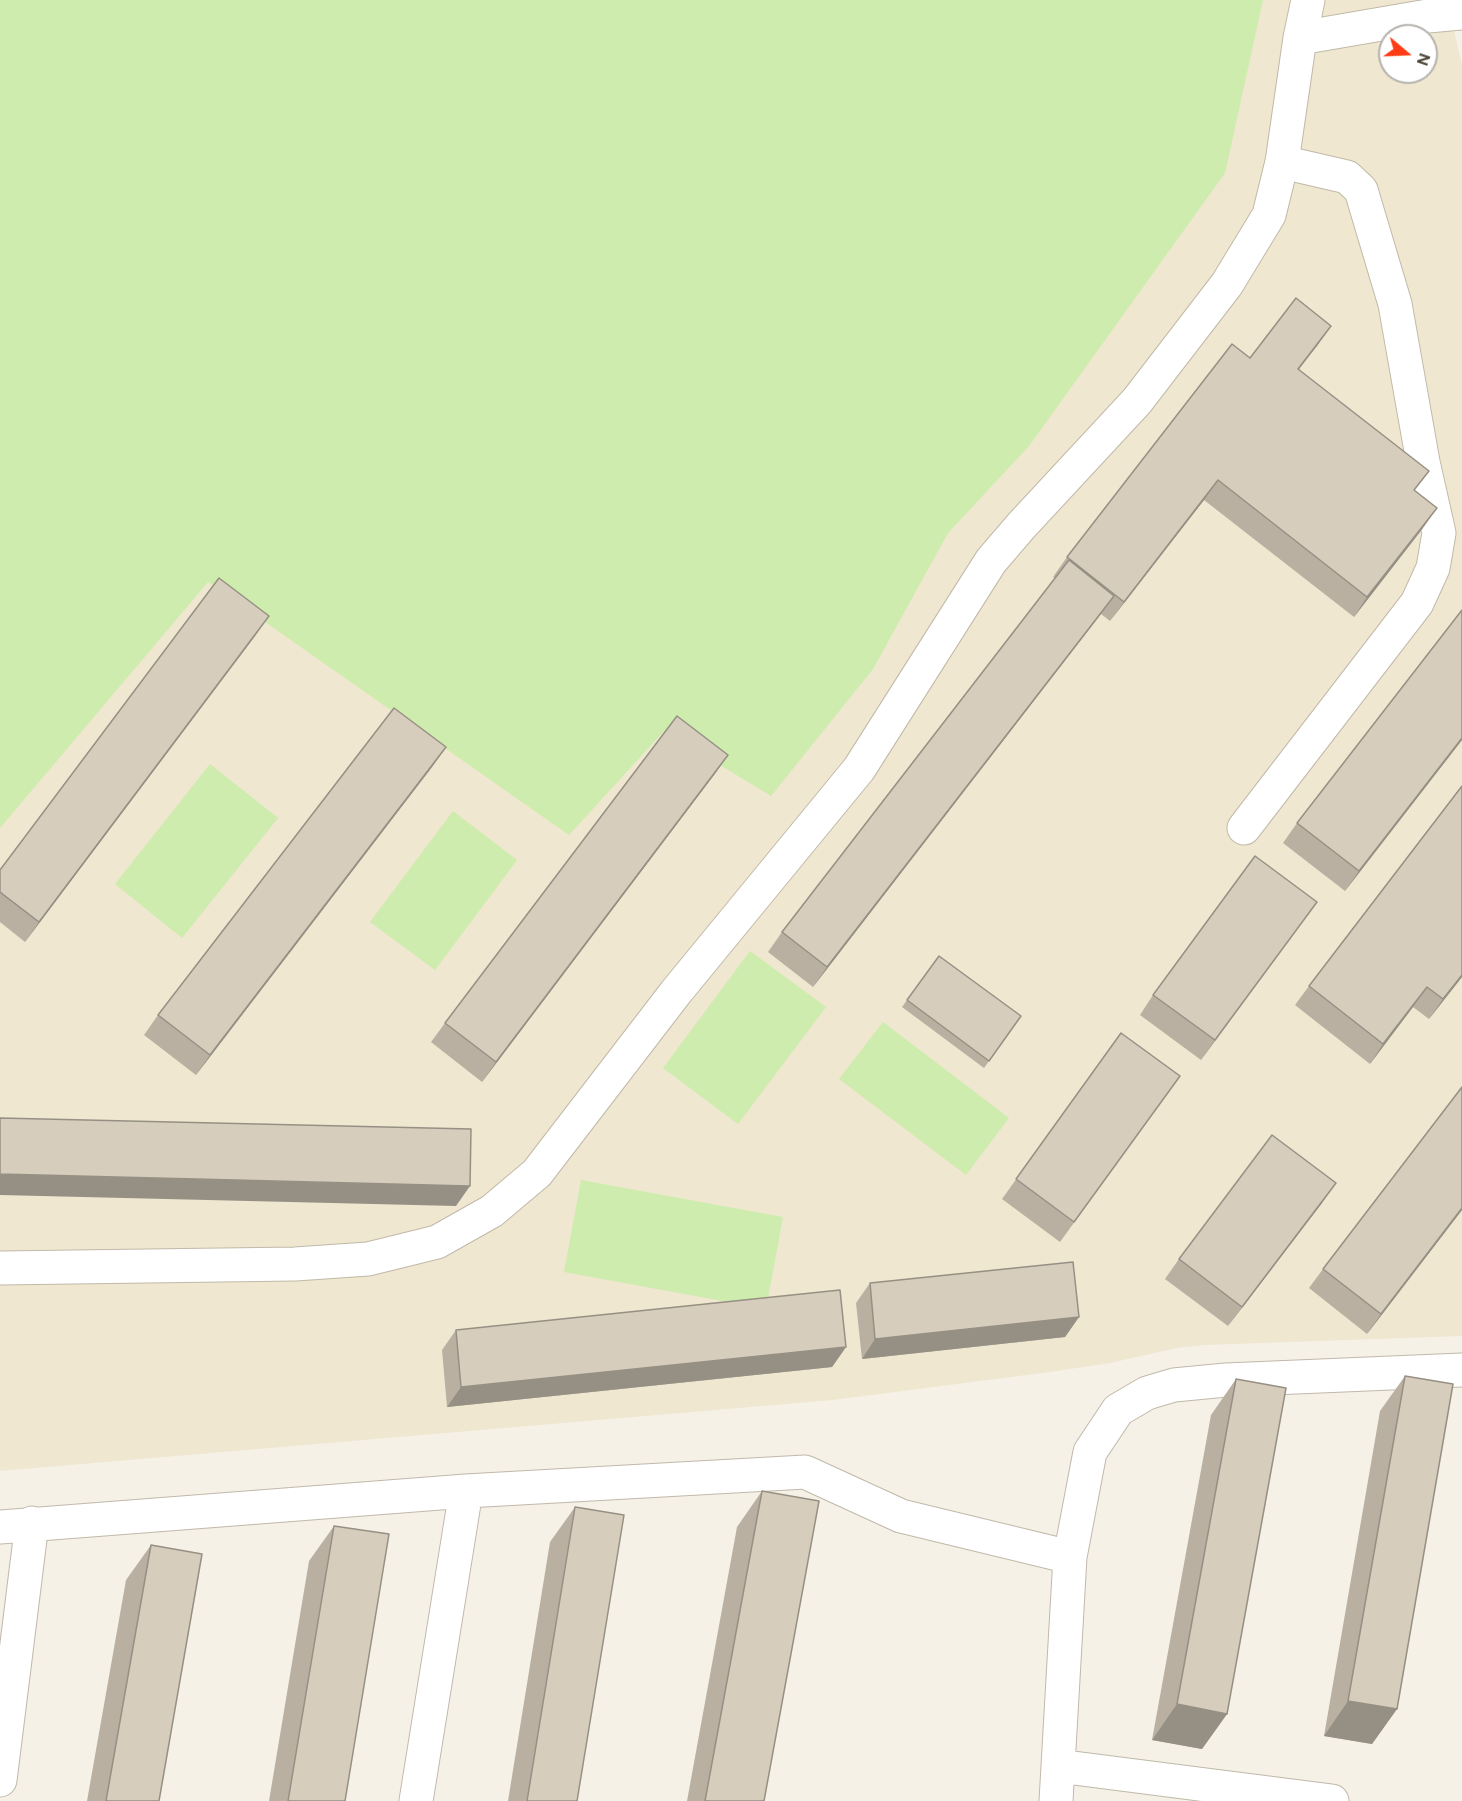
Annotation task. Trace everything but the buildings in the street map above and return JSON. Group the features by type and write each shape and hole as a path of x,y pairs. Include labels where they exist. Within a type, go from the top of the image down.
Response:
{"lane":[{"path":"0,1268 295,1264 368,1258 437,1242 492,1211 537,1173 675,993 859,769 991,561 1137,401 1227,284 1269,215 1282,162 1300,38 1308,0"},
{"path":"1300,38 1428,16 1462,13"},
{"path":"1244,828 1417,603 1433,568 1439,533 1423,462 1395,304 1361,190 1347,177 1282,162"},
{"path":"1056,1801 1070,1557 1090,1452 1118,1410 1147,1393 1174,1385 1226,1380 1462,1370"},
{"path":"0,1527 466,1491 805,1472 901,1516 1070,1557"},
{"path":"416,1801 466,1491"},
{"path":"0,1780 32,1523"},
{"path":"1058,1766 1332,1801"}],"shaded area":[{"path":"0,0 1447,0 1462,65 1462,1336 1205,1345 1177,1348 1110,1363 1050,1372 833,1400 0,1471"}],"green space":[{"path":"0,0 1263,0 1225,173 1029,446 948,533 873,669 771,796 664,731 569,835 208,582 0,828"},
{"path":"210,764 278,818 182,938 115,884"},
{"path":"453,811 517,860 435,970 370,922"},
{"path":"750,951 826,1007 738,1124 663,1068"},
{"path":"883,1022 1009,1118 966,1175 839,1079"},
{"path":"581,1180 783,1217 766,1309 564,1272"}]}
